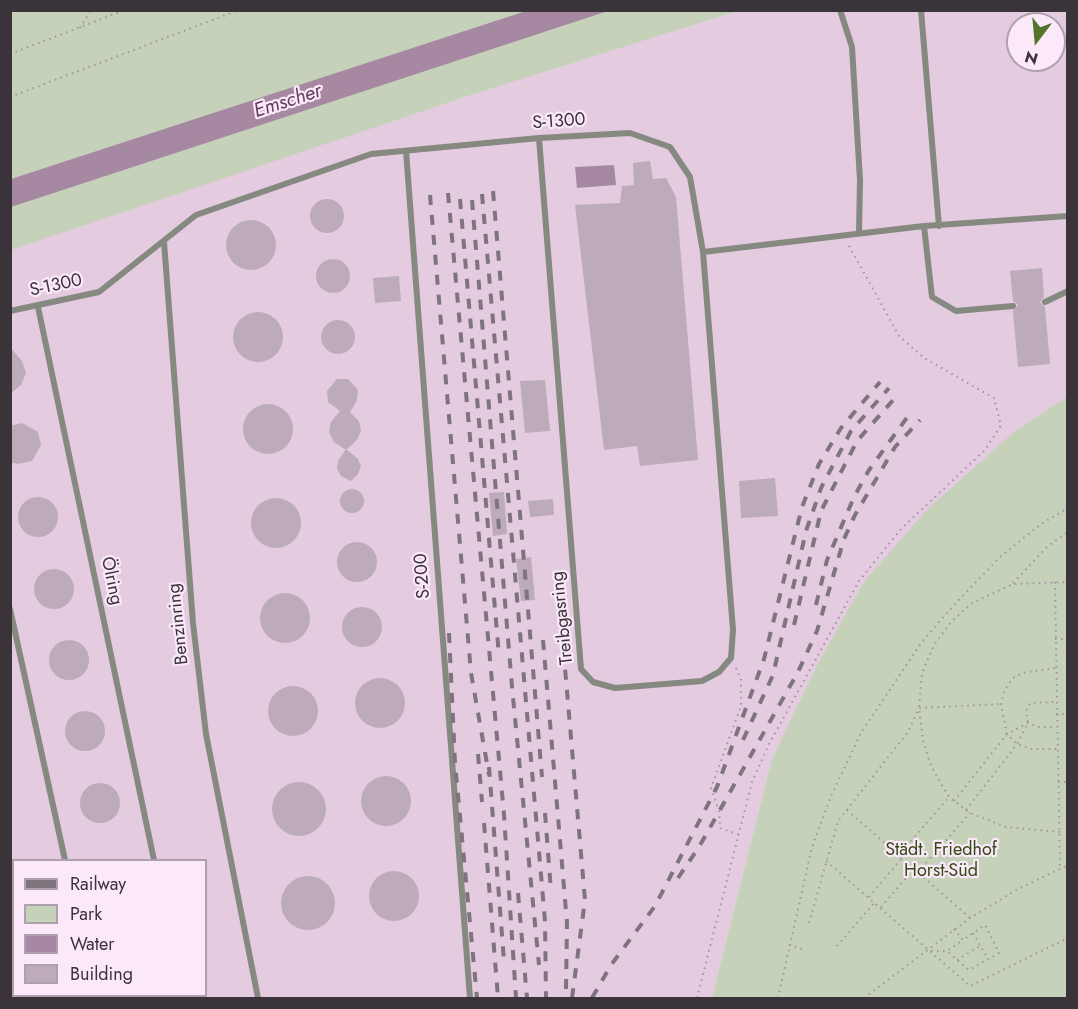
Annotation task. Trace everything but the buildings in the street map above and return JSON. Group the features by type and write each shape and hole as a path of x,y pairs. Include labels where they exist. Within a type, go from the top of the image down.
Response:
{"lane":[{"path":"840,10 852,47 860,180 859,233"},
{"path":"921,10 939,225"},
{"name":"S-1300","path":"10,311 38,307 99,292 196,215 371,154 539,138 630,133 670,147 690,177 703,252"},
{"name":"Treibgasring","path":"539,138 581,669 592,682 615,688 702,681 719,672 731,658"},
{"name":"S-200","path":"406,151 470,999"},
{"path":"731,658 733,630 703,252 924,226 1068,216"},
{"path":"924,226 932,297 956,311 1013,306"},
{"name":"Benzinring","path":"164,242 194,623 206,734 258,999"},
{"path":"1045,302 1068,291"},
{"name":"Ölring","path":"38,307 154,859"},
{"path":"10,609 65,859"}],"path":[{"path":"80,29 91,10"},
{"path":"10,54 125,10"},
{"path":"10,98 239,10"},
{"path":"697,999 752,782 769,744 859,581 900,529 985,450 1001,425 994,398 924,358 899,336 843,237"},
{"path":"778,999 816,832 861,733 888,689 921,643 993,565 1041,524 1068,508"},
{"path":"1013,584 1048,546 1068,532"},
{"path":"1055,582 1060,867"},
{"path":"1060,832 1006,827 970,813 949,797 930,766 923,740 919,708 922,673 934,645 952,621 972,603 1013,584 1068,582"},
{"path":"1055,639 1068,639"},
{"path":"731,658 741,680 741,706 711,788 719,812 720,828 740,836"},
{"path":"1055,668 1022,673 1013,678 1005,689 1001,704 1007,734 1017,744 1032,749 1057,749"},
{"path":"966,810 1017,744 1028,723 1026,711 1030,703 1056,702"},
{"path":"919,708 1001,704"},
{"path":"809,923 838,821 908,732 919,708"},
{"path":"1056,714 1068,714"},
{"path":"954,801 1007,734 1028,723 1039,727 1056,727"},
{"path":"1058,782 1068,782"},
{"path":"899,855 949,797"},
{"path":"847,810 970,918"},
{"path":"918,873 970,813"},
{"path":"869,897 902,858"},
{"path":"826,861 970,986 1068,938"},
{"path":"864,999 970,918 1060,867 1068,865"},
{"path":"881,907 914,869"},
{"path":"837,946 875,902"},
{"path":"929,950 947,951 985,925 999,953 969,970 947,951"},
{"path":"954,929 963,940"},
{"path":"973,933 988,959"},
{"path":"789,945 802,949"},
{"path":"957,960 980,945"}],"shaded area":[{"path":"738,11 1067,11 1067,397 1015,431 863,583 816,667 772,759 712,998 11,998 10,250 471,95"}],"green space":[{"path":"10,11 738,11 471,95 11,250"},
{"name":"Städt. Friedhof Horst-Süd","path":"1067,397 1067,998 712,998 772,759 816,667 863,583 928,509 1015,431"}],"water":[{"name":"Emscher","path":"526,11 608,11 11,207 11,179"},
{"path":"614,165 616,185 577,188 575,167"}],"railway":[{"path":"493,191 542,777"},
{"path":"448,193 504,815 516,998"},
{"path":"482,194 545,921 546,998"},
{"path":"430,195 471,673 489,775"},
{"path":"460,199 499,656"},
{"path":"472,200 512,687 539,965"},
{"path":"592,998 611,965 655,906 717,787 764,659 802,507 819,464 841,428 880,382"},
{"path":"743,740 773,675 806,531 821,488 851,431 889,388"},
{"path":"794,625 821,511 857,441 895,398"},
{"path":"816,605 827,560 854,497 869,470 911,412"},
{"path":"678,878 699,847 798,672 817,631 844,539 855,515 895,447 920,420"},
{"path":"560,610 585,900 572,998"},
{"path":"449,633 455,763 477,998"},
{"path":"543,640 567,923 566,990"},
{"path":"478,754 482,802"},
{"path":"489,767 504,961"},
{"path":"545,813 551,891"},
{"path":"484,823 498,998"},
{"path":"518,893 527,998"}]}
